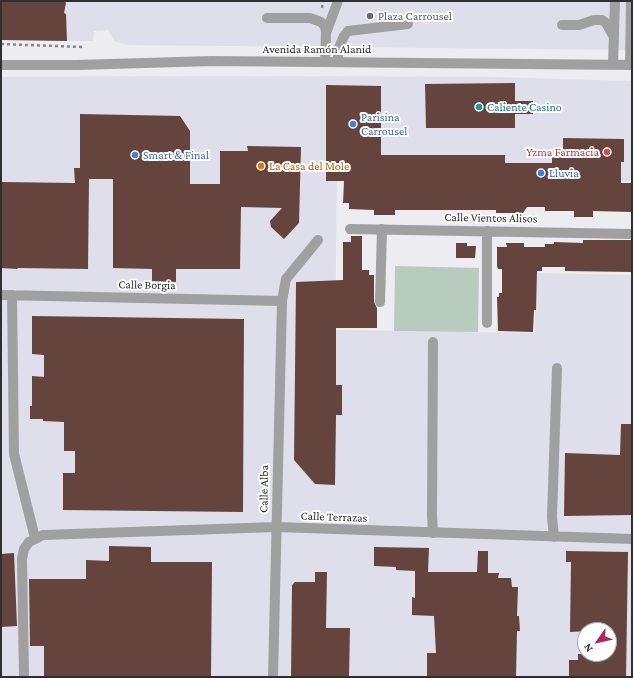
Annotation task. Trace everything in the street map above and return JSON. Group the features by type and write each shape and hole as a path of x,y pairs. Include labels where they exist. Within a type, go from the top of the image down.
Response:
{"street":[{"path":"326,33 338,1"},
{"path":"614,65 615,1"},
{"path":"631,1 631,65"},
{"path":"267,18 310,18 321,22 325,26 326,33 325,62"},
{"path":"562,25 579,25 594,20 602,20 606,23 614,37"},
{"path":"338,62 338,50 344,36 348,31 408,24"},
{"name":"Avenida Ramón Alanid","path":"1,65 77,65 212,61 631,65"},
{"name":"Calle Vientos Alisos","path":"350,229 632,234"},
{"path":"380,302 382,229"},
{"path":"487,231 487,323"},
{"name":"Calle Alba","path":"273,677 282,301 286,278 318,240"},
{"name":"Calle Borgia","path":"1,295 282,301"},
{"path":"12,295 14,454 35,538 29,542 24,549 22,559 24,677"},
{"path":"433,342 433,533"},
{"path":"554,537 552,517 557,368"},
{"name":"Calle Terrazas","path":"35,538 52,533 276,527 632,539"}],"path":[{"path":"1,44 83,47"}],"shaded area":[{"name":"Plaza Carrousel","path":"1,1 632,1 632,50 127,45 114,41 108,30 94,31 93,41 67,41"},
{"path":"1,77 492,77 632,81 632,181 337,181 335,330 535,333 535,273 632,275 632,677 1,677"}],"green space":[{"path":"395,266 479,268 478,332 394,331"}],"building":[{"path":"1,1 64,1 66,3 64,13 66,14 67,41 1,40"},
{"name":"Caliente Casino","path":"515,83 515,101 533,101 533,114 515,114 515,128 426,128 425,84"},
{"path":"326,85 381,86 381,155 505,155 505,163 552,163 552,155 563,155 563,138 624,139 624,162 621,162 621,183 632,183 632,212 593,211 593,217 574,217 574,211 545,211 545,207 527,207 523,213 496,213 496,210 395,210 395,215 374,215 374,210 349,209 349,203 343,203 344,181 326,181"},
{"path":"80,114 180,116 190,131 190,184 220,184 220,151 248,151 247,146 301,147 299,223 284,239 271,227 270,221 282,208 241,207 240,269 176,269 176,282 152,281 152,269 113,268 113,179 89,179 88,269 1,268 1,182 75,183 74,168 80,168"},
{"path":"351,236 362,236 362,270 369,270 369,275 374,275 374,302 377,308 377,328 336,328 336,385 342,385 342,415 336,415 335,485 315,484 294,460 296,282 343,280 343,242 351,242"},
{"path":"583,240 632,240 632,272 565,271 565,267 542,267 542,271 537,271 536,310 534,310 533,332 498,331 497,297 499,297 499,293 502,293 502,269 498,269 497,266 497,247 507,247 506,243 524,243 524,247 545,247 545,244 554,244 554,242 583,243"},
{"path":"456,243 467,243 467,246 476,246 475,258 456,258"},
{"path":"32,316 244,319 243,512 63,510 63,473 75,473 75,451 64,451 64,422 30,419 30,406 32,406 32,376 44,377 44,355 32,354"},
{"path":"621,424 632,424 632,515 564,516 565,453 620,455"},
{"path":"109,546 151,547 151,562 212,562 211,677 44,677 44,646 30,646 29,579 86,579 86,560 109,561"},
{"path":"374,547 429,548 428,572 477,572 478,551 488,551 488,573 499,573 498,578 511,578 512,587 518,587 517,616 519,616 520,631 517,631 516,677 427,677 427,653 436,653 434,616 412,615 412,597 415,598 415,571 396,570 396,567 374,566"},
{"path":"566,551 628,552 626,677 569,677 569,660 577,660 577,662 617,662 617,622 577,622 577,632 570,632 571,562 566,562"},
{"path":"14,553 17,626 1,627 1,554"},
{"path":"315,572 327,572 326,628 350,628 349,677 291,677 292,585 295,582 315,582"}],"place":[{"name":"Plaza Carrousel","path":"370,16"},
{"name":"Caliente Casino","path":"479,107"},
{"name":"Parisina Carrousel","path":"353,124"},
{"name":"Yzma Farmacia","path":"607,152"},
{"name":"Smart & Final","path":"135,155"},
{"name":"La Casa del Mole","path":"261,166"},
{"name":"Lluvia","path":"541,173"}]}
